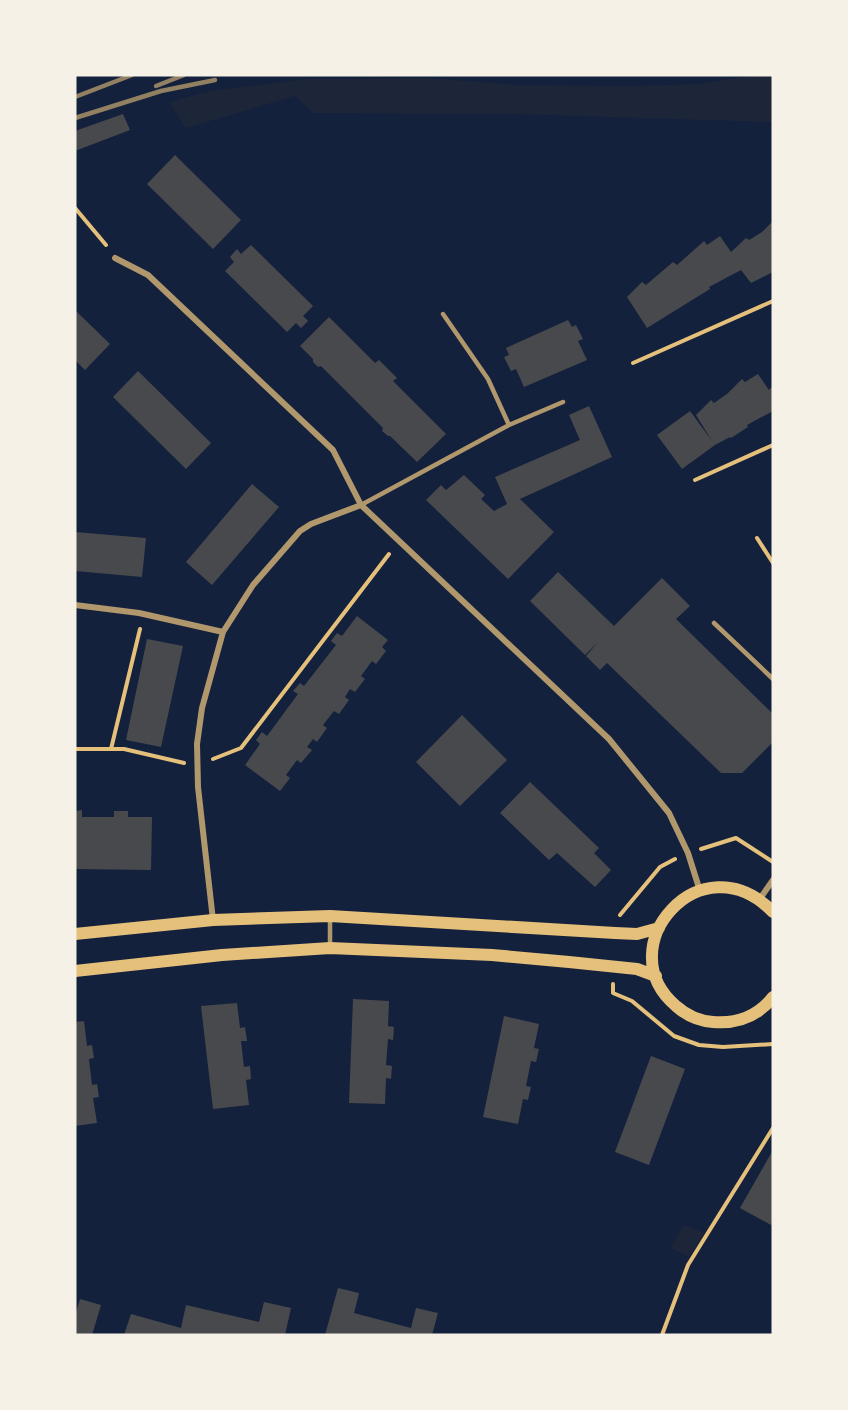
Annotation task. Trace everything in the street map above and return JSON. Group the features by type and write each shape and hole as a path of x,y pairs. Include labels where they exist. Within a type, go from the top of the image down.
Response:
{"main road":[{"path":"771,1003 747,1018 726,1023 705,1022 685,1014 669,1000 657,982 652,961 654,940 662,920 676,903 700,891 715,887 736,889 759,900 773,912"},
{"path":"75,934 213,920 330,916 637,934 659,928"},
{"path":"75,971 222,955 330,948 492,955 637,969 656,976"}],"street":[{"path":"115,258 148,275 333,450 361,505 609,739 669,813 687,853 700,891"},
{"path":"213,920 197,766 197,744 202,708 223,632 253,585 300,531 311,524 361,505"},
{"path":"75,605 144,614 223,632"},
{"path":"759,900 773,880"}],"lane":[{"path":"443,314 488,380 509,425"},
{"path":"361,505 509,425 563,402"},
{"path":"714,623 773,679"},
{"path":"330,916 330,948"}],"path":[{"path":"75,208 115,258"},
{"path":"75,220 81,214"},
{"path":"633,363 773,301"},
{"path":"695,480 773,445"},
{"path":"757,538 773,563"},
{"path":"75,748 124,749 197,766 242,748 399,542"},
{"path":"111,749 144,614"},
{"path":"615,933 620,913 660,867 687,853 736,838 773,862"},
{"path":"615,967 613,993 632,1001 674,1036 699,1045 723,1047 773,1044"},
{"path":"662,1335 688,1265 773,1128"}],"shaded area":[{"path":"755,75 773,75 773,122 513,114 313,113 295,96 186,128 169,102 211,91 308,79 427,78 519,85 625,86 700,84"},
{"path":"684,1225 704,1233 689,1257 670,1248"}],"building":[{"path":"123,114 130,130 75,151 75,131"},
{"path":"175,155 241,220 213,249 147,184"},
{"path":"773,221 773,272 751,283 741,270 709,287 710,289 647,328 627,297 642,282 646,285 673,262 677,265 704,241 707,245 720,236 731,252 746,238 749,240 762,232"},
{"path":"251,245 313,306 303,316 308,321 301,328 296,323 287,332 225,271 234,262 230,257 237,249 241,254"},
{"path":"75,310 110,344 85,370 75,360"},
{"path":"329,317 375,363 379,360 397,378 393,381 446,434 417,462 382,431 383,428 321,366 318,367 300,346"},
{"path":"568,320 572,327 576,325 583,339 578,341 587,360 524,387 516,369 511,371 504,357 509,355 506,348"},
{"path":"138,371 211,443 186,469 113,397"},
{"path":"758,374 769,390 773,386 773,411 747,425 748,427 731,438 715,445 682,469 657,435 690,411 712,441 696,415 711,400 714,403 727,394 742,379 745,382"},
{"path":"589,406 612,457 520,499 554,532 508,579 426,500 441,485 446,490 464,475 485,495 481,499 494,511 507,504 495,477 580,440 569,415"},
{"path":"252,484 279,507 212,585 186,562"},
{"path":"75,532 146,538 142,577 75,571"},
{"path":"558,572 614,626 662,578 690,606 676,619 773,714 773,742 742,773 721,773 607,663 600,670 586,656 598,642 585,655 530,601"},
{"path":"357,616 388,640 382,647 386,651 376,664 372,661 361,676 365,679 355,692 350,689 345,697 349,700 339,714 334,711 323,725 327,728 317,742 313,739 307,747 312,750 301,763 297,760 286,775 290,778 280,791 245,765 260,744 256,740 262,732 267,736 298,694 293,691 300,683 304,686 336,645 331,641 337,633 342,636"},
{"path":"147,639 183,646 161,747 126,740"},
{"path":"462,715 507,760 460,806 416,762"},
{"path":"530,782 599,848 594,853 611,870 595,887 557,853 549,860 500,813"},
{"path":"82,810 82,817 114,817 114,811 128,811 128,817 152,817 151,870 75,869 75,811"},
{"path":"353,999 389,1001 388,1026 394,1027 393,1040 388,1039 386,1065 392,1066 391,1079 386,1078 385,1104 349,1103"},
{"path":"237,1003 240,1028 245,1027 247,1041 241,1041 244,1067 250,1066 251,1079 246,1080 249,1105 213,1109 201,1006"},
{"path":"504,1016 539,1024 534,1048 539,1049 536,1062 531,1061 526,1086 531,1087 528,1100 523,1099 518,1124 483,1117"},
{"path":"84,1021 87,1046 92,1045 94,1058 89,1059 92,1085 97,1084 99,1097 93,1098 97,1123 75,1126 75,1022"},
{"path":"651,1056 685,1069 649,1165 615,1152"},
{"path":"773,1150 773,1222 771,1225 740,1208"},
{"path":"338,1288 359,1293 354,1313 411,1328 416,1308 438,1313 432,1335 325,1335"},
{"path":"80,1299 101,1305 92,1335 75,1335 75,1315"},
{"path":"264,1302 291,1308 285,1335 124,1335 131,1314 181,1328 186,1305 259,1322"}],"railway":[{"path":"75,97 132,75"},
{"path":"156,86 184,75"},
{"path":"75,118 161,91 215,80"}]}
